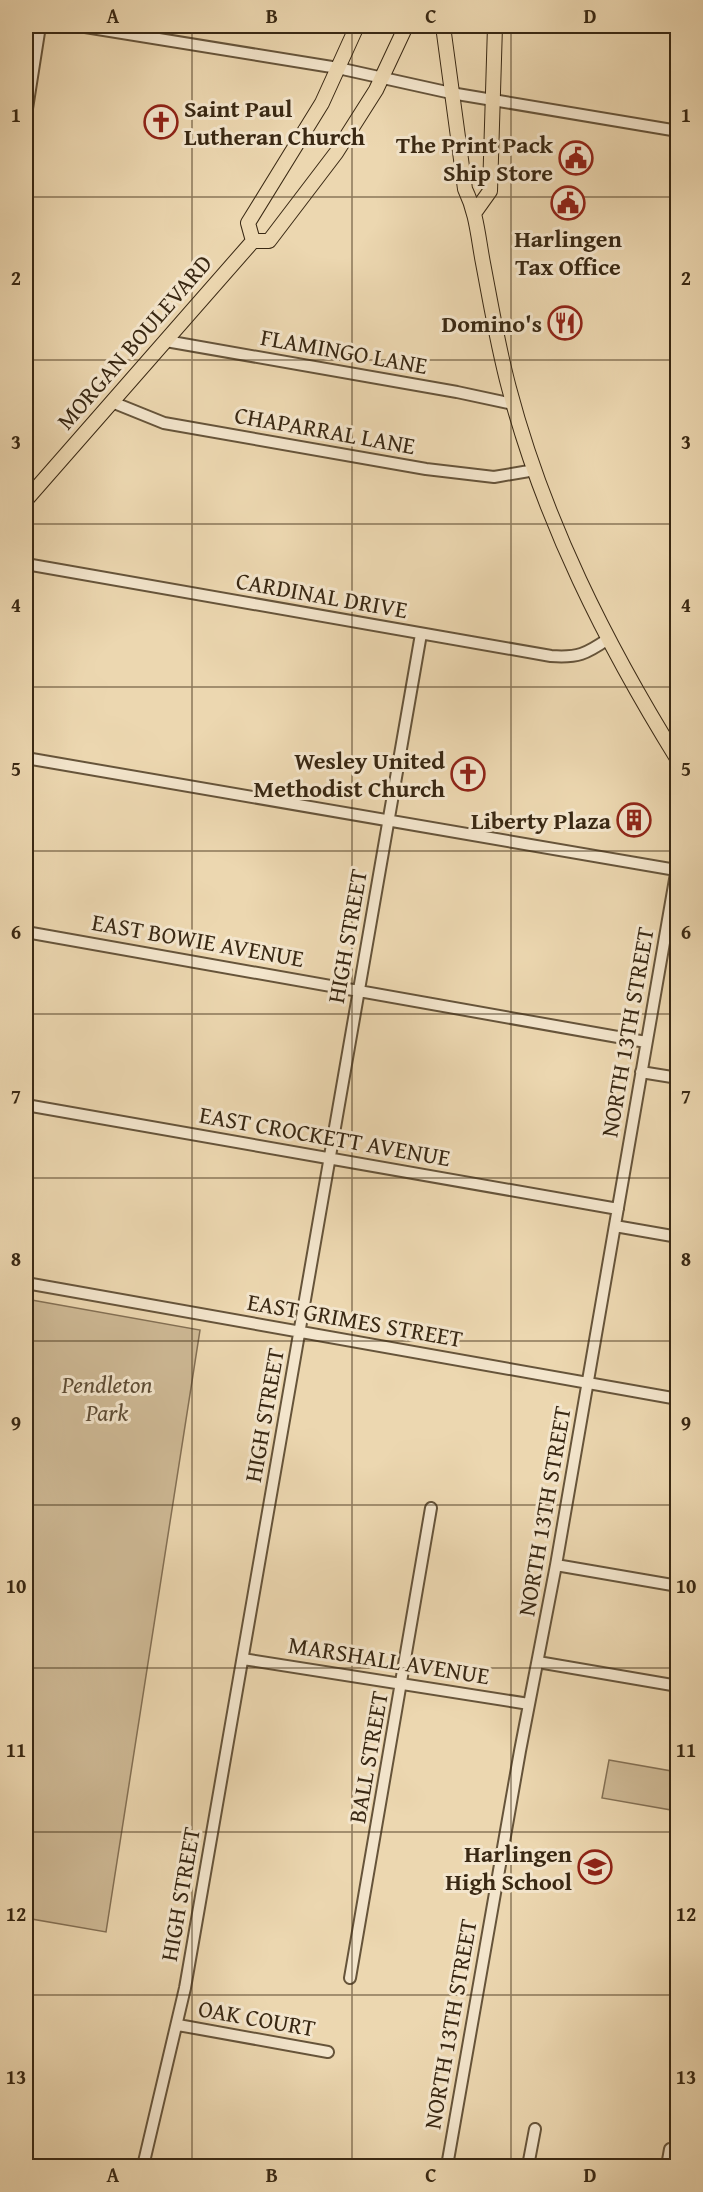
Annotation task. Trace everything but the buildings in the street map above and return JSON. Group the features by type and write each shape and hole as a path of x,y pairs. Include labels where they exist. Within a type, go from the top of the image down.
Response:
{"main road":[{"path":"253,241 248,223 291,156 338,68 357,26"},
{"name":"MORGAN BOULEVARD","path":"26,500 253,241 269,241 336,153 382,77 406,26"},
{"path":"442,26 465,189 475,212 493,320 513,404 535,470 578,578 608,639 678,760"},
{"path":"475,212 489,191 495,26"}],"street":[{"path":"26,115 40,26"},
{"path":"79,26 338,68 451,93 678,131"},
{"name":"FLAMINGO LANE","path":"166,341 457,392 513,404"},
{"name":"CHAPARRAL LANE","path":"112,402 164,423 426,469 494,477 535,470"},
{"name":"CARDINAL DRIVE","path":"26,564 421,634 569,657 586,654 608,639"},
{"name":"HIGH STREET","path":"143,2166 178,2025 421,634"},
{"path":"26,758 388,821 677,866"},
{"name":"NORTH 13TH STREET","path":"447,2166 556,1565 677,866"},
{"name":"EAST BOWIE AVENUE","path":"26,932 358,989 646,1042"},
{"path":"641,1072 678,1078"},
{"name":"EAST CROCKETT AVENUE","path":"26,1105 618,1209"},
{"path":"615,1226 678,1237"},
{"name":"EAST GRIMES STREET","path":"26,1283 678,1399"},
{"name":"BALL STREET","path":"350,1978 431,1508"},
{"path":"556,1565 678,1586"},
{"name":"MARSHALL AVENUE","path":"243,1659 529,1704"},
{"path":"538,1662 678,1686"},
{"name":"OAK COURT","path":"178,2025 328,2052"},
{"path":"528,2166 535,2129"},
{"path":"667,2166 670,2149"}],"green space":[{"name":"Pendleton Park","path":"26,1299 200,1330 106,1932 26,1918"},
{"path":"609,1760 677,1772 677,1811 602,1798"}],"place":[{"name":"Saint Paul Lutheran Church","path":"161,122"},
{"name":"The Print Pack Ship Store","path":"576,158"},
{"name":"Harlingen Tax Office","path":"568,203"},
{"name":"Domino's","path":"565,323"},
{"name":"Wesley United Methodist Church","path":"468,774"},
{"name":"Liberty Plaza","path":"634,820"},
{"name":"Harlingen High School","path":"595,1867"}]}
